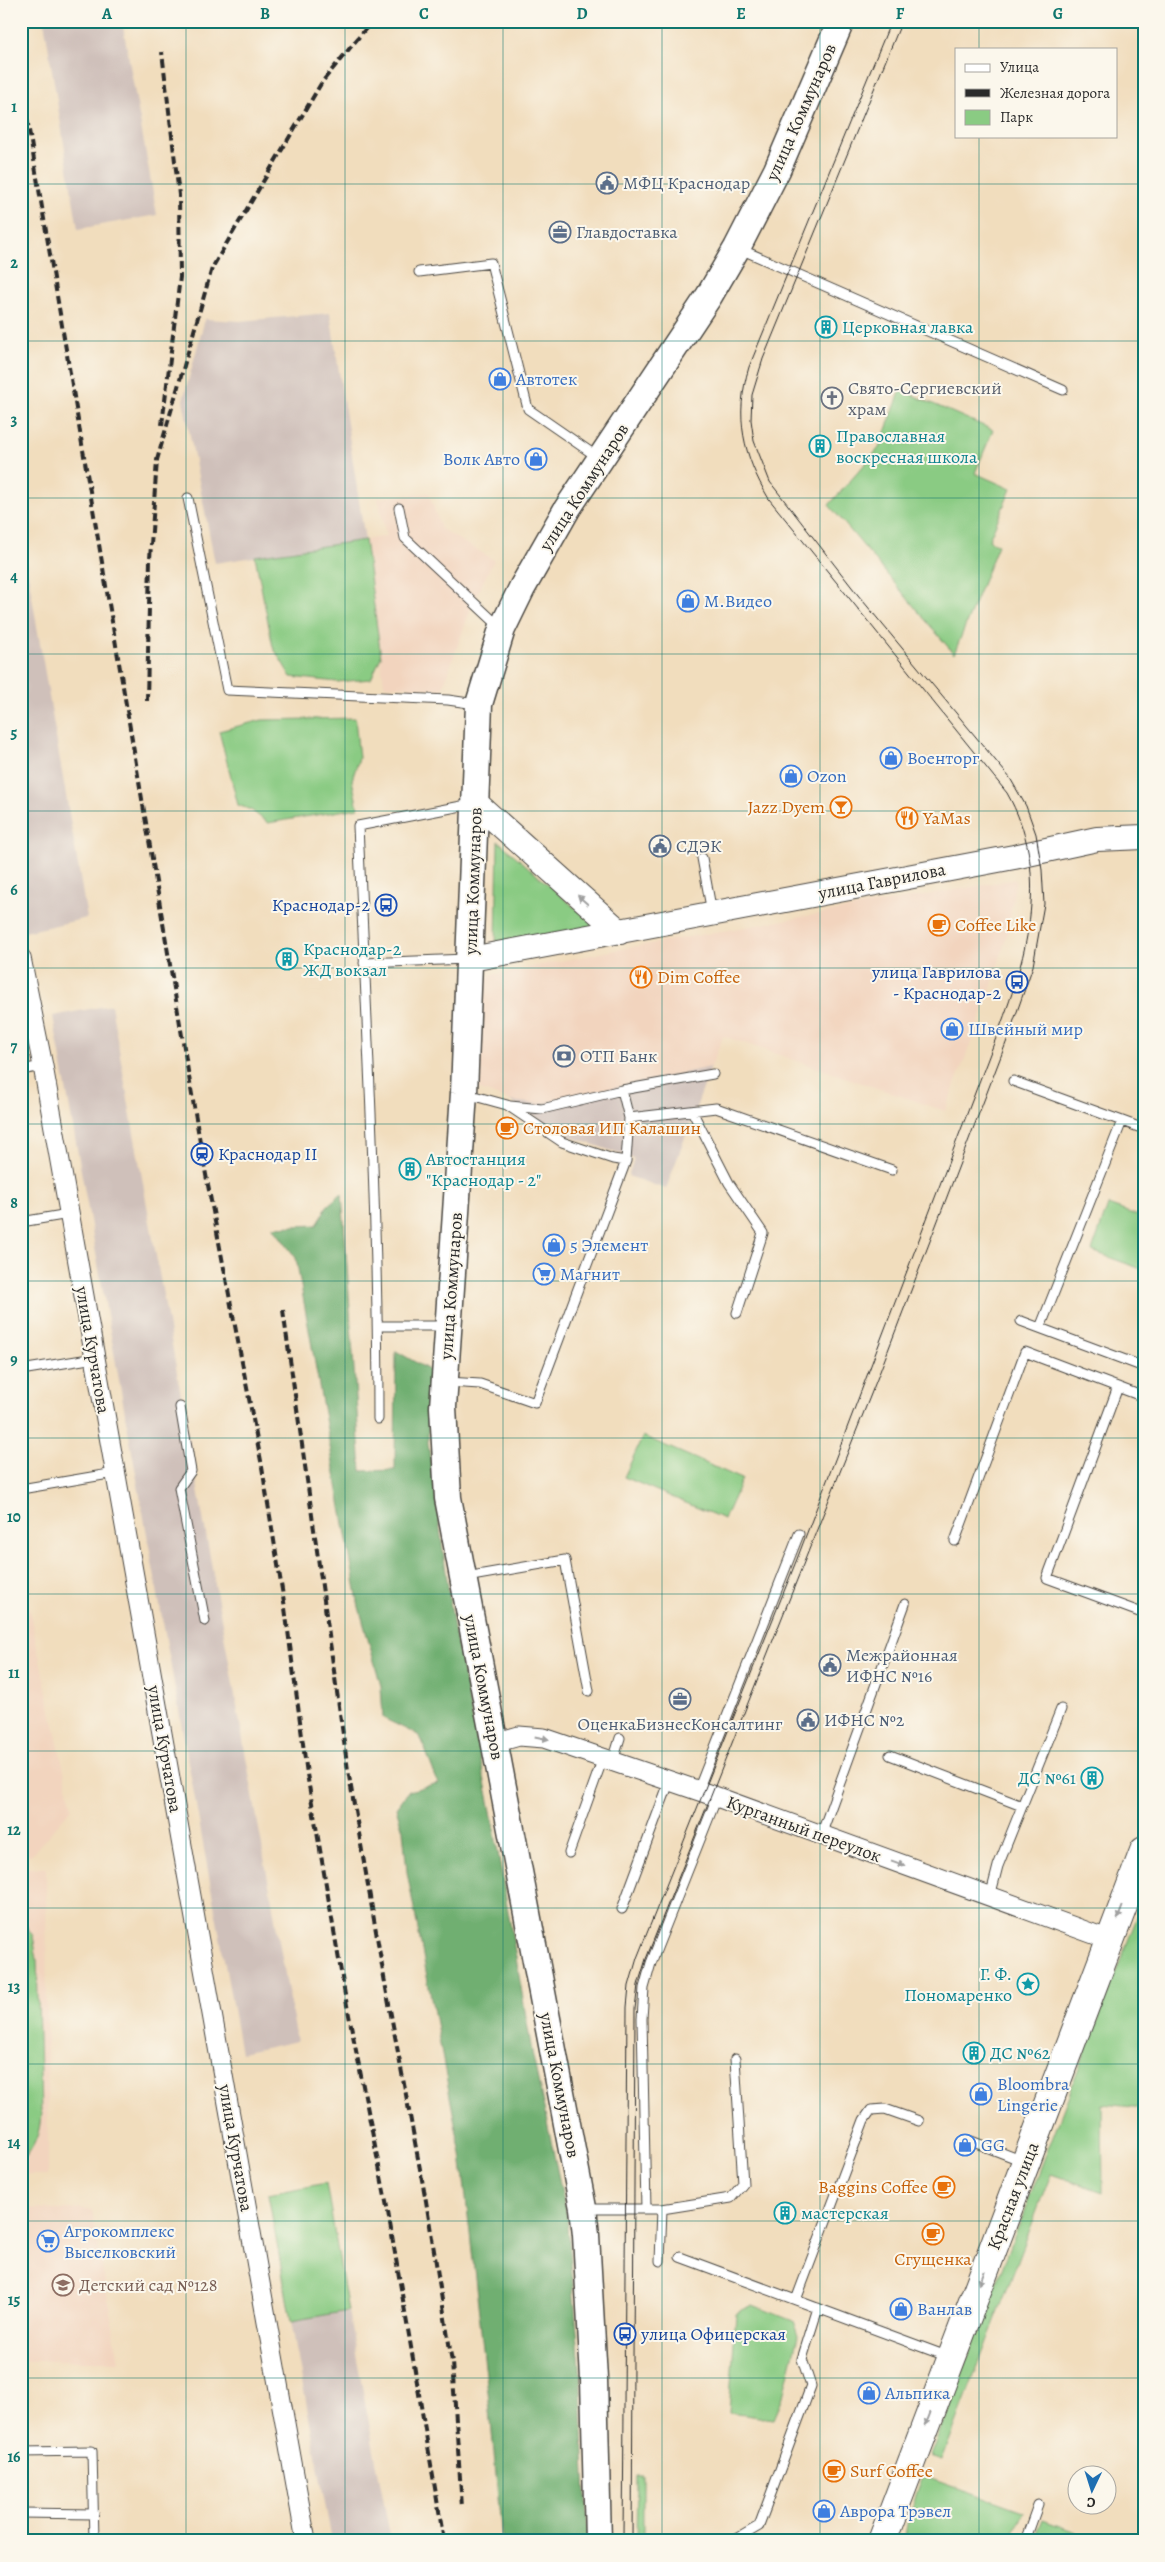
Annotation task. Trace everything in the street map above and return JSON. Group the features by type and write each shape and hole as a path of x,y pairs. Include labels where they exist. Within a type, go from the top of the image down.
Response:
{"main road":[{"name":"улица Коммунаров","path":"598,2541 594,2379 583,2208 448,1498 443,1406 471,959 479,704 502,629 544,547 600,459 709,296 737,248 777,170 841,21"},
{"name":"Красная улица","path":"882,2541 1144,1851"}],"street":[{"path":"476,803 620,932"},
{"name":"улица Гаврилова","path":"471,959 620,932 1097,839 1144,837"},
{"name":"улица Курчатова","path":"22,958 43,1066 306,2541"},
{"name":"Курганный переулок","path":"494,1743 519,1736 544,1738 670,1780 1110,1940"}],"lane":[{"path":"737,248 1063,390"},
{"path":"419,272 491,263 528,409 600,459"},
{"path":"188,498 227,690 448,700 479,704"},
{"path":"399,508 404,538 502,629"},
{"path":"378,1419 378,1326 358,826 476,803"},
{"path":"702,858 712,914"},
{"path":"364,963 471,959"},
{"path":"21,1070 43,1066"},
{"path":"464,1093 507,1105 542,1109 622,1090 713,1074"},
{"path":"1012,1081 1144,1129"},
{"path":"445,1382 480,1384 535,1403 626,1161 629,1118 622,1090"},
{"path":"507,1105 562,1142 613,1159 626,1161"},
{"path":"629,1118 716,1108 892,1170"},
{"path":"692,1111 729,1183 762,1233 737,1313"},
{"path":"1040,1328 1122,1121"},
{"path":"21,1222 69,1214"},
{"path":"1021,1321 1144,1367"},
{"path":"378,1326 448,1326"},
{"path":"955,1541 1025,1352 1144,1397"},
{"path":"21,1370 95,1358"},
{"path":"1118,1388 1047,1578 1142,1613 1144,1608"},
{"path":"180,1407 191,1471 179,1488 205,1621"},
{"path":"21,1489 115,1473"},
{"path":"698,1790 799,1534"},
{"path":"464,1578 566,1560 589,1690"},
{"path":"821,1836 905,1604"},
{"path":"990,1896 998,1866 1061,1709"},
{"path":"569,1853 608,1760 620,1738"},
{"path":"890,1755 1022,1806"},
{"path":"622,1909 670,1780"},
{"path":"646,2209 642,2019 644,1988 651,1963 717,1797"},
{"path":"583,2208 662,2209 731,2198 743,2184 735,2059"},
{"path":"796,2300 864,2120 871,2110 885,2109 919,2121"},
{"path":"971,2141 1026,2162"},
{"path":"660,2261 662,2209"},
{"path":"680,2257 952,2358"},
{"path":"735,2540 759,2526 811,2386 802,2359 818,2308"},
{"path":"21,2452 92,2452 94,2541"},
{"path":"1025,2541 1038,2505"},
{"path":"21,2513 94,2514"}],"shaded area":[{"path":"44,21 122,21 157,215 78,229"},
{"path":"330,313 365,540 215,563 183,400 205,319 240,321"},
{"path":"429,493 441,529 494,560 473,602 442,690 384,685 365,540 386,536 378,498"},
{"path":"21,533 87,918 21,933"},
{"path":"1016,879 1007,935 990,992 945,1111 723,1036 711,1067 538,1104 510,1101 478,1089 482,982 491,975 616,950"},
{"path":"111,1005 297,2041 241,2053 53,1016"},
{"path":"711,1067 666,1189 628,1176 634,1159 561,1133 510,1101 538,1104"},
{"path":"25,1590 72,1808 31,1855 21,1855 21,1591"},
{"name":"Детский сад №128","path":"21,1868 46,1868 48,2175 24,2175 24,2208 92,2210 119,2361 21,2361"},
{"path":"348,2311 391,2541 332,2541 291,2321"}],"green space":[{"path":"901,390 993,430 975,473 1011,489 989,540 998,545 954,654 829,505 879,448"},
{"path":"365,540 381,657 371,679 337,682 291,677 273,647 255,556"},
{"path":"355,718 359,758 352,780 358,808 268,823 251,810 238,805 219,731 262,720"},
{"path":"498,841 597,927 496,943"},
{"path":"342,1193 361,1471 395,1470 396,1351 429,1370 428,1443 454,1629 491,1811 532,2052 567,2216 580,2366 588,2541 502,2541 490,2410 461,2154 407,1872 403,1830 396,1808 409,1791 438,1783 420,1736 383,1718 381,1686 359,1607 296,1258 273,1227 317,1225 327,1206"},
{"path":"1108,1205 1144,1218 1144,1270 1092,1251"},
{"path":"643,1436 742,1479 724,1519 624,1477"},
{"path":"1144,1899 1144,2108 1102,2104 1103,2192 1051,2174 942,2460 930,2456"},
{"path":"21,1918 33,1936 37,1959 41,2113 36,2140 21,2162"},
{"path":"326,2183 348,2311 291,2321 268,2194"},
{"path":"753,2305 793,2321 798,2336 782,2400 774,2419 729,2413 736,2313"},
{"path":"637,2476 643,2476 643,2541 636,2541"},
{"path":"923,2476 1023,2512 1011,2541 904,2541 908,2519"},
{"path":"1043,2520 1101,2541 1034,2541"}],"tram line":[{"path":"623,2541 627,2007 629,1986 637,1958 797,1559 999,1030 1019,971 1026,942 1030,912 1031,882 1028,852 1020,822 1007,793 769,499 753,467 744,435 742,403 749,367 891,21"},
{"path":"632,2541 635,2009 638,1985 646,1959 879,1374 1006,1043 1033,966 1044,904 1042,870 1036,834 1026,806 1010,778 858,595 770,482 754,441 751,420 752,395 763,359 902,21"}],"railway":[{"path":"147,701 150,559 157,460 212,268 322,82 372,21"},
{"path":"162,52 179,195 180,277 162,425"},
{"path":"21,83 202,1154 261,1461 285,1608 307,1774 345,1995 388,2212 444,2541"},
{"path":"283,1310 348,1770 385,1983 426,2201 452,2362 462,2507"}],"place":[{"name":"МФЦ Краснодар","path":"607,183"},
{"name":"Главдоставка","path":"560,232"},
{"name":"Церковная лавка","path":"826,327"},
{"name":"Автотек","path":"500,379"},
{"name":"Свято-Сергиевский храм","path":"832,398"},
{"name":"Православная воскресная школа","path":"820,446"},
{"name":"Волк Авто","path":"536,459"},
{"name":"М.Видео","path":"688,601"},
{"name":"Военторг","path":"891,758"},
{"name":"Ozon","path":"791,776"},
{"name":"Jazz Dyem","path":"841,807"},
{"name":"YaMas","path":"907,818"},
{"name":"СДЭК","path":"660,846"},
{"name":"Краснодар-2","path":"386,905"},
{"name":"Coffee Like","path":"939,925"},
{"name":"Краснодар-2 ЖД вокзал","path":"287,959"},
{"name":"Dim Coffee","path":"641,977"},
{"name":"улица Гаврилова - Краснодар-2","path":"1017,982"},
{"name":"Швейный мир","path":"952,1029"},
{"name":"ОТП Банк","path":"564,1056"},
{"name":"Столовая ИП Калашин","path":"507,1128"},
{"name":"Краснодар II","path":"202,1154"},
{"name":"Автостанция \"Краснодар - 2\"","path":"410,1169"},
{"name":"5 Элемент","path":"554,1245"},
{"name":"Магнит","path":"544,1274"},
{"name":"Межрайонная ИФНС №16","path":"830,1665"},
{"name":"ОценкаБизнесКонсалтинг","path":"680,1699"},
{"name":"ИФНС №2","path":"808,1720"},
{"name":"ДС №61","path":"1092,1778"},
{"name":"Г. Ф. Пономаренко","path":"1028,1984"},
{"name":"ДС №62","path":"974,2053"},
{"name":"Bloombra Lingerie","path":"981,2094"},
{"name":"GG","path":"965,2145"},
{"name":"Baggins Coffee","path":"944,2187"},
{"name":"мастерская","path":"785,2213"},
{"name":"Сгущенка","path":"933,2234"},
{"name":"Агрокомплекс Выселковский","path":"48,2241"},
{"name":"Детский сад №128","path":"63,2285"},
{"name":"Ванлав","path":"901,2309"},
{"name":"улица Офицерская","path":"625,2334"},
{"name":"Альпика","path":"869,2393"},
{"name":"Surf Coffee","path":"834,2471"},
{"name":"Аврора Трэвел","path":"824,2511"}]}
